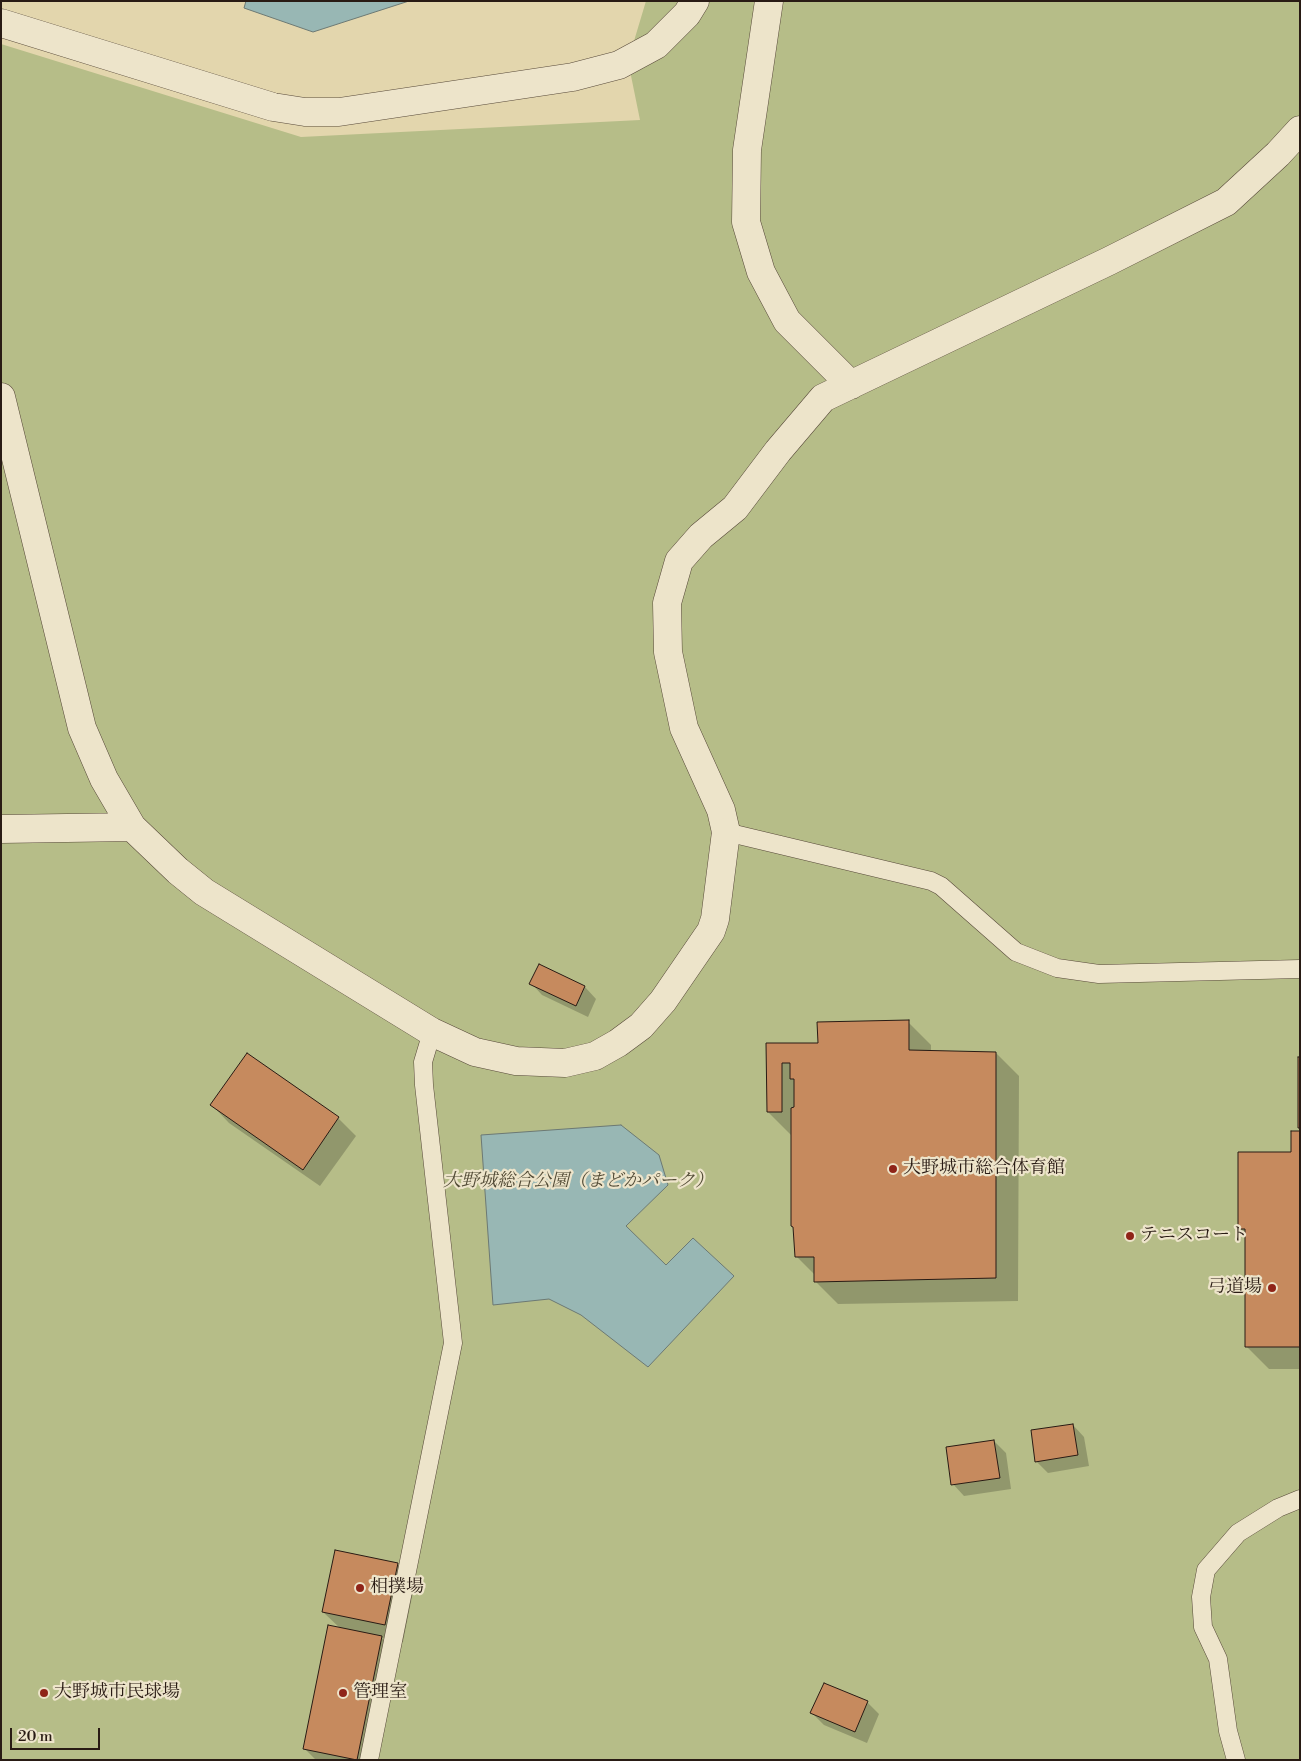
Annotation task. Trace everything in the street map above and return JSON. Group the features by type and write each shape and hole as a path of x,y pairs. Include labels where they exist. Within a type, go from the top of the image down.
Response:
{"street":[{"path":"1,23 273,107 305,112 339,112 573,77 619,65 656,45 687,14 695,1"},
{"path":"769,1 747,150 746,222 760,272 787,322 851,385"},
{"path":"1,397 82,728 104,779 132,827 178,871 204,892 432,1032 475,1052 516,1061 565,1063 595,1056 618,1043 641,1026 663,1000 711,930 718,901 726,832 721,810 684,728 668,652 666,603 679,561 701,536 735,508 778,451 822,398 1109,261 1226,202 1278,154 1300,130"},
{"path":"1,829 132,827"}],"lane":[{"path":"726,832 931,881 941,886 1016,952 1057,968 1099,974 1300,969"},
{"path":"369,1760 453,1343 424,1085 423,1062 432,1032"},
{"path":"1236,1760 1228,1731 1218,1659 1203,1628 1202,1597 1206,1570 1238,1533 1278,1508 1300,1499"}],"green space":[{"name":"大野城総合公園（まどかパーク）","path":"646,1 1300,1 1300,1760 1,1760 1,44 301,137 640,120 628,61"}],"water":[{"path":"246,1 409,1 313,32 244,8"},
{"path":"621,1125 659,1155 668,1185 626,1226 666,1265 693,1238 734,1276 648,1367 581,1315 549,1299 493,1305 481,1135"}],"building":[{"path":"539,964 585,986 576,1006 529,984"},
{"name":"大野城市総合体育館","path":"909,1020 909,1050 996,1052 996,1278 814,1282 814,1257 795,1257 793,1227 791,1226 791,1108 794,1107 794,1079 790,1079 790,1063 782,1063 782,1112 767,1112 766,1043 818,1043 817,1022"},
{"path":"247,1053 339,1117 303,1170 210,1105"},
{"path":"1298,1057 1300,1057 1300,1128 1298,1128"},
{"name":"弓道場","path":"1291,1131 1300,1131 1300,1347 1245,1347 1245,1229 1238,1229 1238,1152 1291,1152"},
{"path":"1073,1424 1078,1455 1035,1462 1031,1430"},
{"path":"994,1440 1000,1478 951,1485 946,1447"},
{"name":"相撲場","path":"335,1550 398,1563 385,1625 322,1612"},
{"name":"管理室","path":"328,1625 382,1636 357,1760 303,1749"},
{"path":"824,1683 868,1701 855,1732 810,1713"}],"place":[{"name":"大野城市総合体育館","path":"893,1169"},
{"name":"テニスコート","path":"1130,1236"},
{"name":"弓道場","path":"1272,1288"},
{"name":"相撲場","path":"360,1588"},
{"name":"大野城市民球場","path":"44,1693"},
{"name":"管理室","path":"343,1693"}]}
